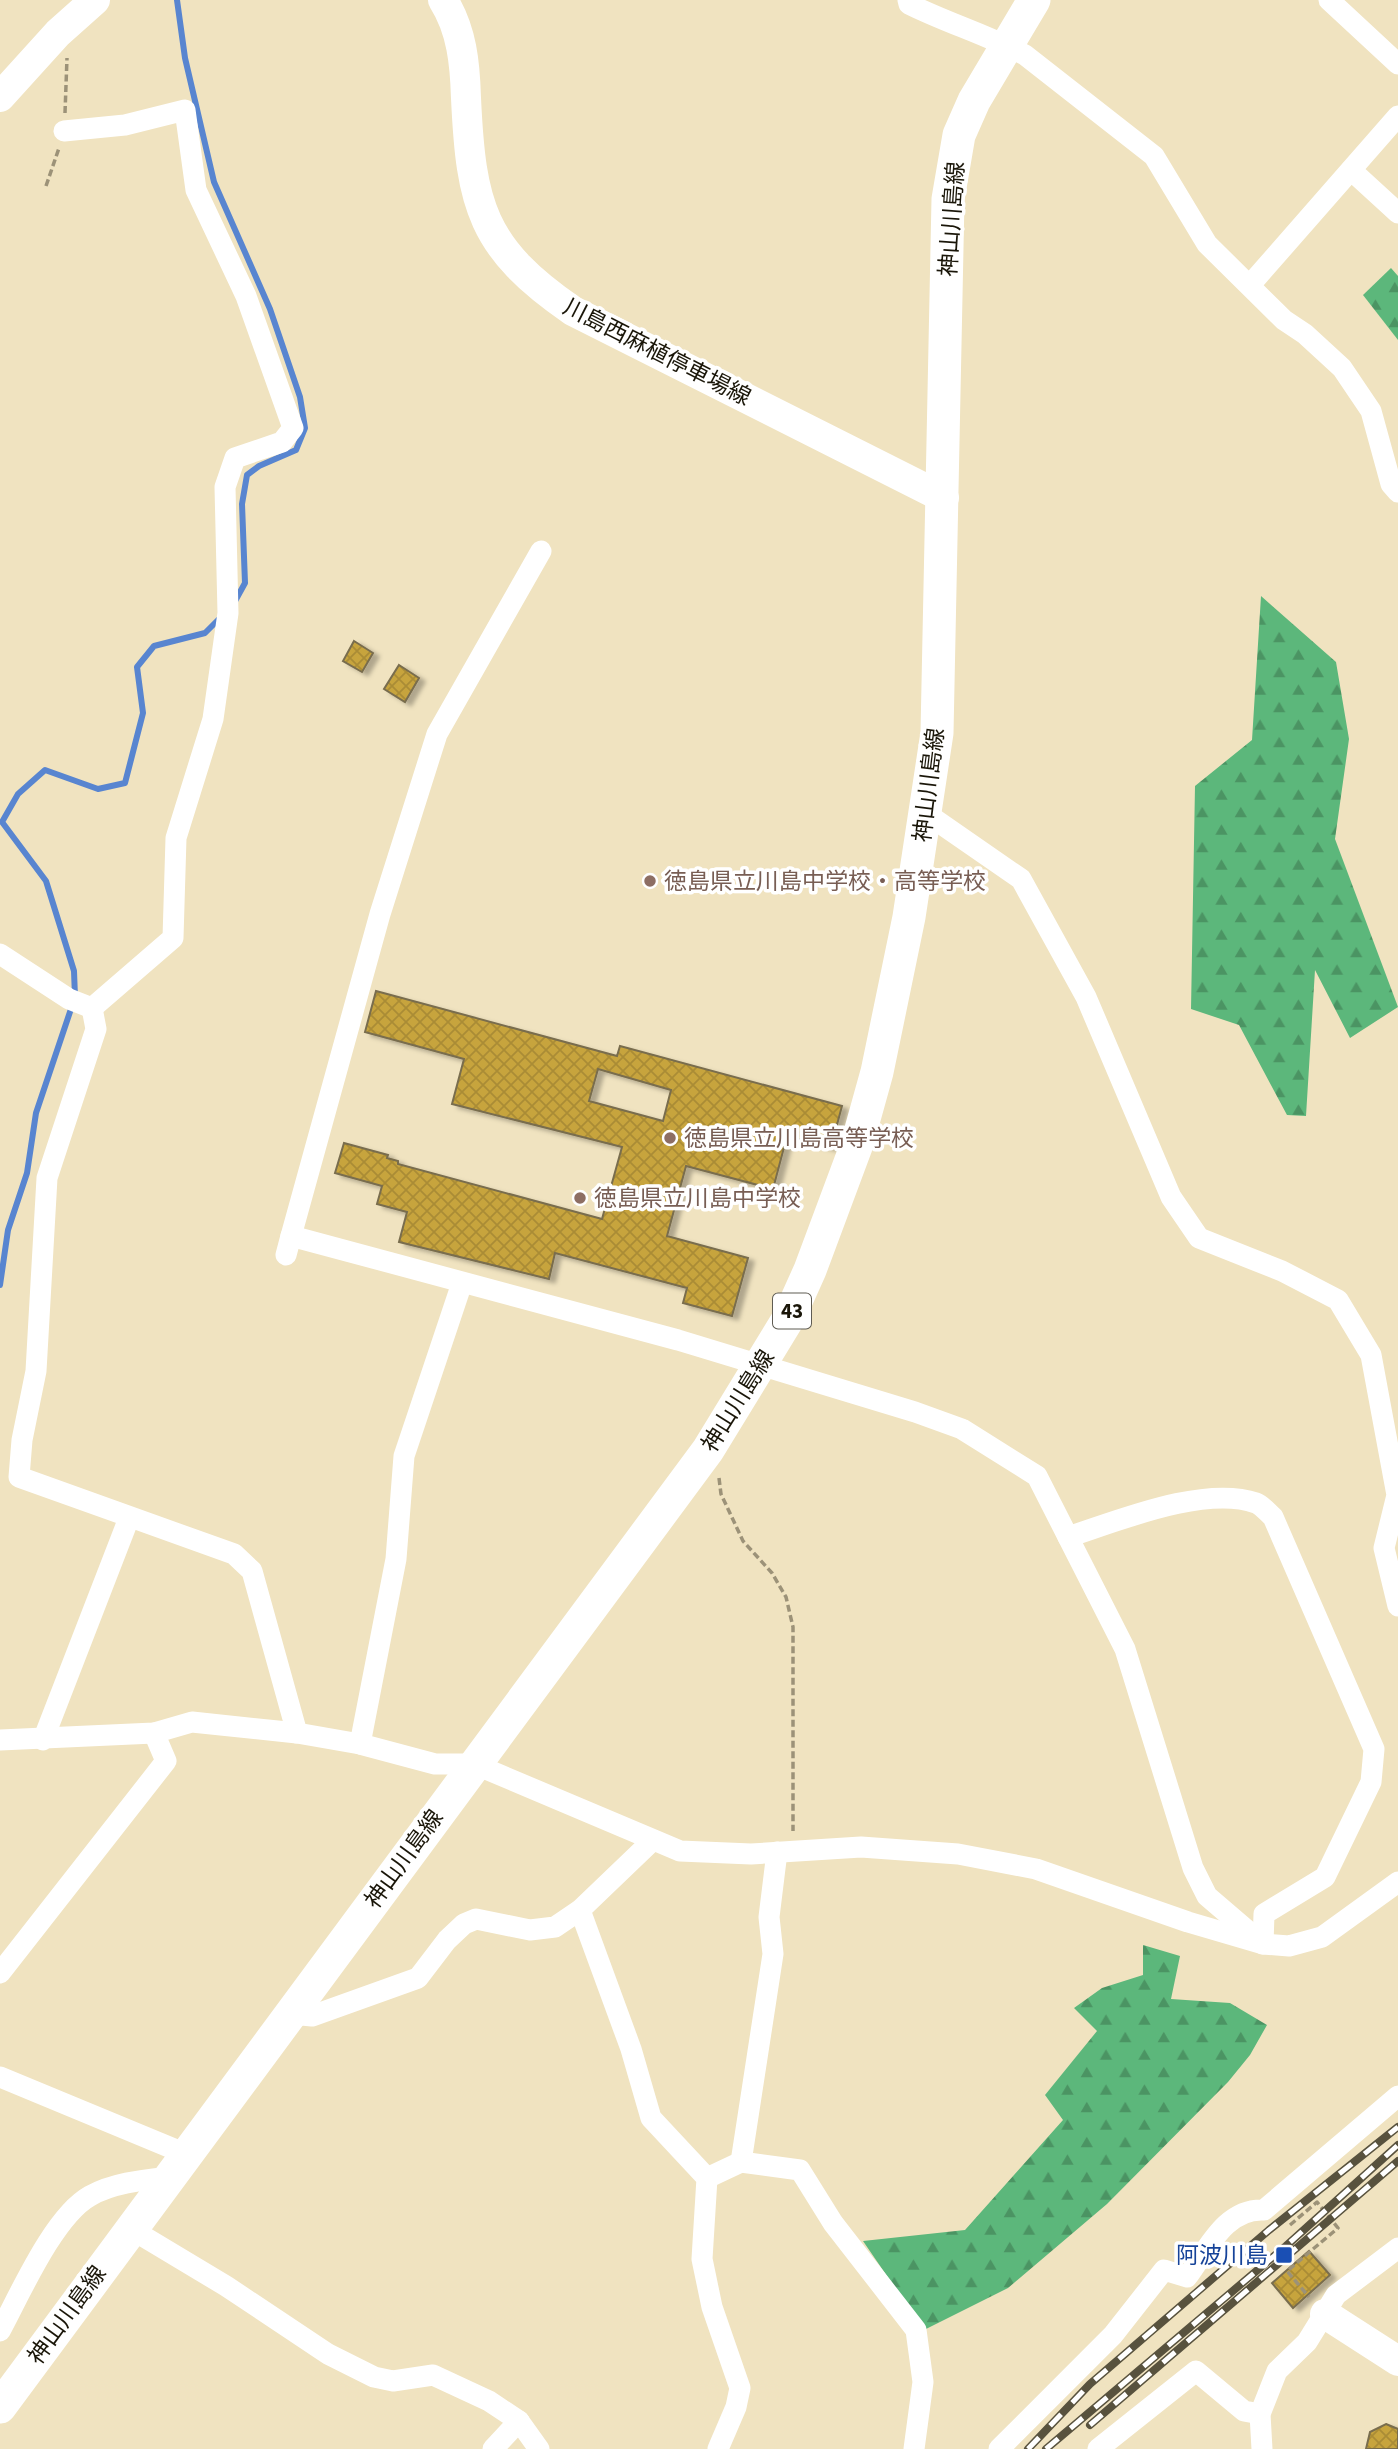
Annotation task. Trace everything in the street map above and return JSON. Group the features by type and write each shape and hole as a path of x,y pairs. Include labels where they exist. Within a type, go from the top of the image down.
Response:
{"main road":[{"path":"0,97 68,23 95,0"},
{"name":"川島西麻植停車場線","path":"443,0 459,37 465,66 469,160 474,191 486,220 502,247 522,272 573,311 944,498"},
{"name":"神山川島線","path":"0,2407 708,1450 788,1319 810,1270 856,1144 877,1072 927,814 937,733 944,498 948,199 959,135 1006,44 1034,0"},
{"path":"1325,2314 1398,2361"}],"street":[{"path":"908,0 909,4 946,23 1006,44 1025,55 1154,156 1207,244 1284,320 1305,334 1342,368 1371,411 1391,484 1398,492"},
{"path":"1329,0 1398,64"},
{"path":"64,131 125,125 185,110 196,190 246,296 293,428 282,442 235,458 225,487 228,605 213,719 176,838 173,937 81,1004"},
{"path":"1250,285 1398,116"},
{"path":"1351,170 1398,213"},
{"path":"541,551 437,734 380,914 289,1246 462,1283 761,1366 962,1429 1037,1476 1125,1648 1193,1868 1208,1896 1263,1944"},
{"path":"927,814 1021,879 1086,998 1171,1197 1199,1238 1282,1271 1338,1300 1371,1355 1397,1495 1384,1548 1398,1606"},
{"path":"0,954 81,1004 96,1029 47,1178 37,1360 22,1440 19,1477 234,1554 252,1571 297,1733"},
{"path":"360,1744 396,1559 404,1456 462,1283"},
{"path":"1068,1537 1170,1505 1213,1499 1258,1503 1273,1517 1374,1749 1371,1782 1325,1877 1264,1914 1263,1944"},
{"path":"43,1740 128,1518"},
{"path":"0,1740 43,1740 154,1732 192,1722 297,1733 360,1744 435,1763 474,1764 680,1851 708,1854 875,1848 958,1854 1036,1869 1188,1922 1263,1944 1289,1947 1322,1937 1397,1885"},
{"path":"0,1973 166,1761 154,1732"},
{"path":"291,2014 312,2016 418,1979 447,1940 464,1924 476,1919 530,1930 555,1927 580,1910 653,1840"},
{"path":"741,2162 773,1954 769,1917 785,1851"},
{"path":"580,1910 627,2036 651,2118 707,2178 702,2259 712,2308 740,2388 736,2407 718,2449"},
{"path":"0,2077 177,2166"},
{"path":"999,2449 1113,2335 1164,2270 1187,2277 1233,2215 1248,2209 1264,2210 1398,2096"},
{"path":"707,2178 741,2162 800,2170 833,2223 916,2330 923,2382 914,2449"},
{"path":"0,2331 33,2267 67,2216 89,2196 177,2166"},
{"path":"131,2229 226,2286 328,2354 374,2377 393,2381 433,2375 489,2401 519,2421 539,2449"},
{"path":"1262,2449 1260,2414 1277,2371 1307,2342 1345,2286 1398,2248"},
{"path":"1098,2449 1196,2371 1244,2411 1260,2414"},
{"path":"493,2449 519,2421"}],"path":[{"path":"46,186 64,131 68,23"},
{"path":"708,1450 717,1466 721,1494 743,1541 777,1581 786,1597 793,1627 785,1851"},
{"path":"1290,2225 1317,2202 1338,2228 1287,2271 1325,2314"}],"green space":[{"path":"1391,268 1398,276 1398,340 1363,295"},
{"path":"1261,596 1336,662 1349,739 1335,839 1398,1007 1350,1038 1315,970 1306,1116 1287,1115 1239,1025 1191,1009 1195,786 1252,740"},
{"path":"1143,1945 1180,1956 1171,1999 1230,2003 1267,2025 1250,2055 1228,2082 1107,2204 1008,2288 924,2330 863,2241 965,2230 1063,2120 1045,2095 1097,2031 1074,2008 1102,1988 1143,1975"}],"building":[{"path":"354,641 373,653 362,672 343,661"},
{"path":"399,665 419,678 405,702 384,689"},
{"path":"376,991 617,1056 620,1046 842,1106 831,1147 787,1136 773,1189 686,1166 667,1236 748,1258 732,1316 683,1303 687,1288 555,1253 549,1279 399,1242 407,1212 377,1204 382,1186 335,1173 344,1143 388,1155 387,1158 398,1161 398,1164 602,1219 622,1147 452,1104 464,1059 365,1032","holes":["598,1069 671,1090 663,1121 589,1101"]},
{"path":"1309,2251 1330,2275 1293,2308 1272,2283"},
{"path":"1386,2424 1398,2429 1398,2449 1366,2449 1370,2432"}],"waterway":[{"path":"177,0 185,58 214,182 270,309 300,397 305,428 296,450 259,466 247,475 242,504 245,583 234,603"},
{"path":"0,1285 8,1230 27,1173 36,1113 75,997 74,971 46,881 2,822 18,794 45,770 98,789 125,783 143,713 137,667 154,646 205,633 222,616"}],"railway":[{"path":"1028,2449 1090,2384 1269,2230 1398,2127"},
{"path":"1046,2449 1286,2246 1398,2145"},
{"path":"1090,2425 1398,2161"}],"place":[{"name":"徳島県立川島中学校・高等学校","path":"650,881"},
{"name":"徳島県立川島高等学校","path":"670,1138"},
{"name":"徳島県立川島中学校","path":"580,1198"},
{"name":"阿波川島","path":"1284,2255"}]}
